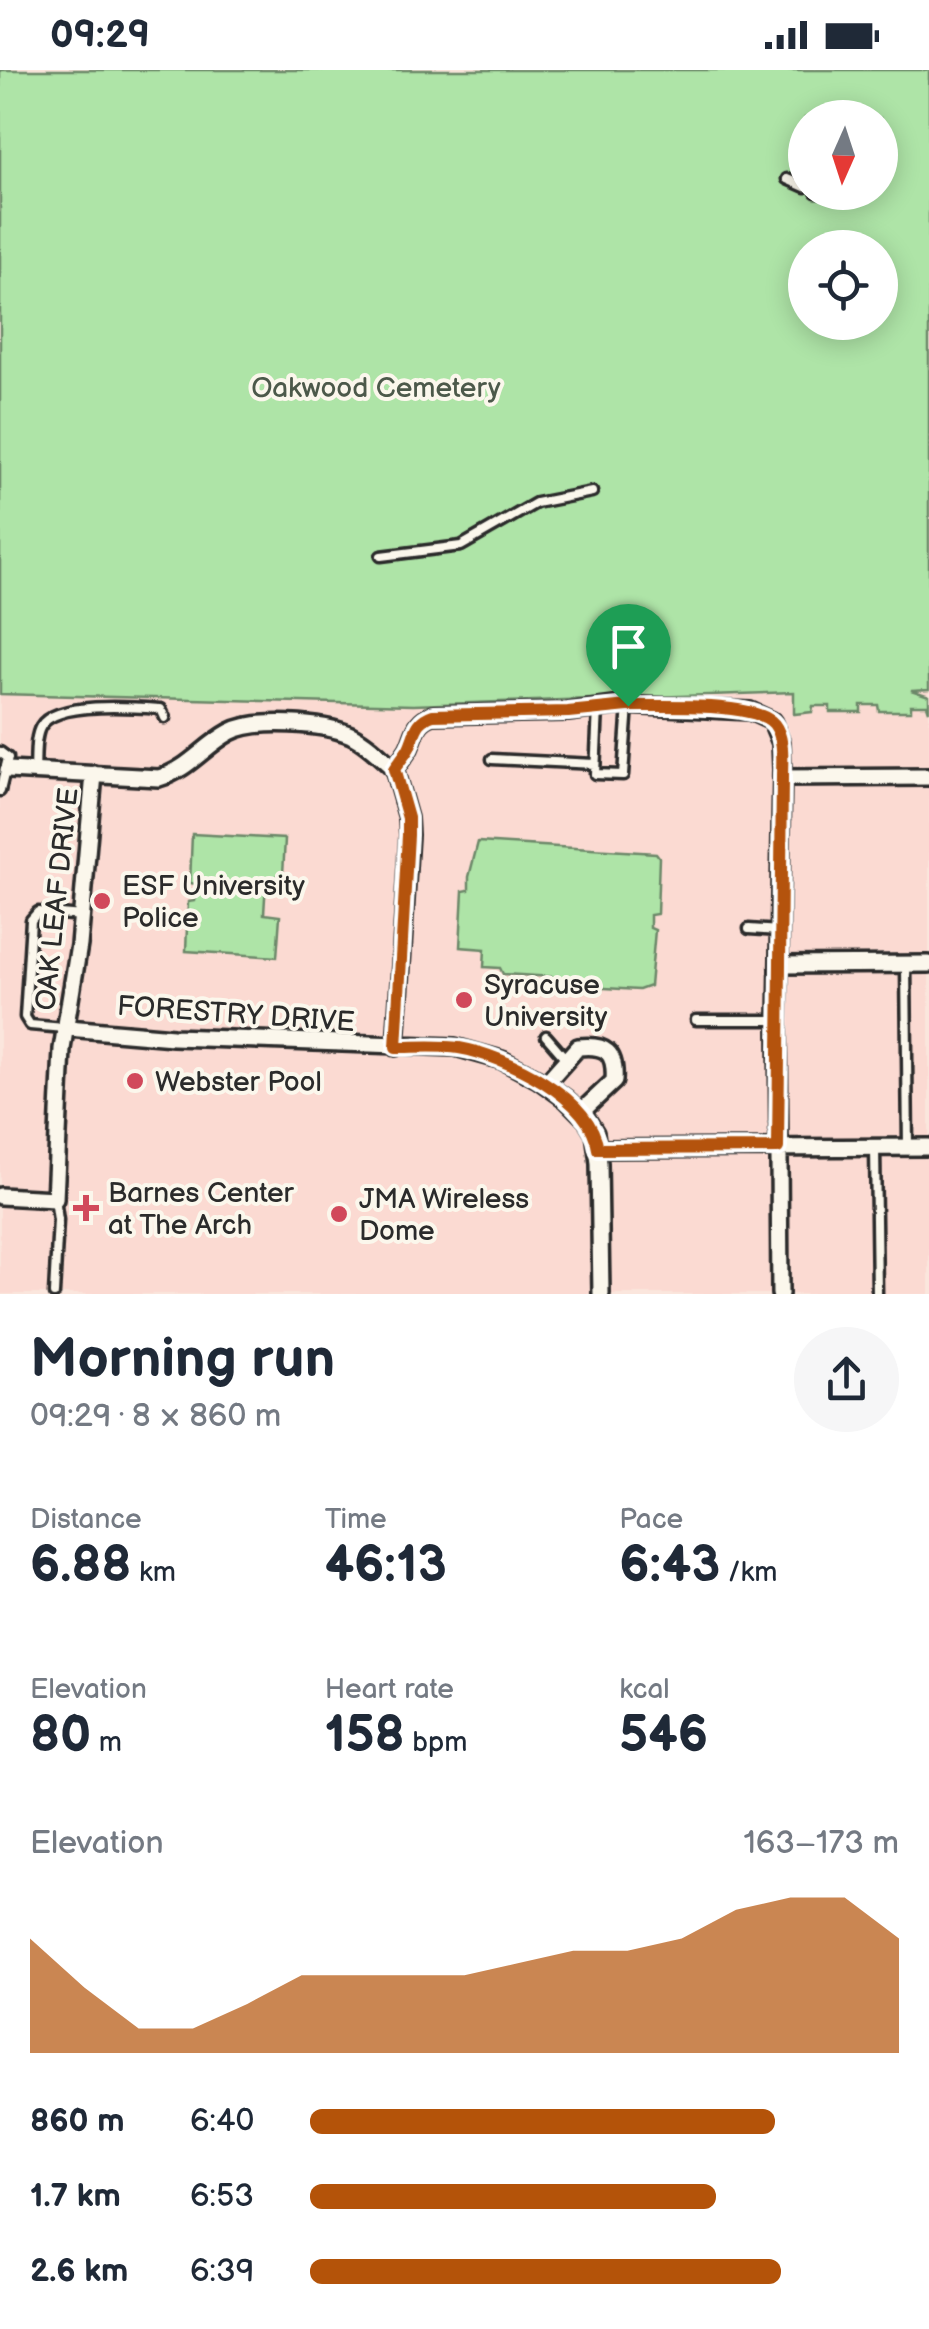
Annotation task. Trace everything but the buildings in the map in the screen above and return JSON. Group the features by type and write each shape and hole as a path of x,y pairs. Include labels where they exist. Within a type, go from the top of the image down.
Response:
{"street":[{"path":"394,769 408,750 415,728 433,715 628,706 761,714 772,721 779,732 782,778 778,1020 780,1294"},
{"path":"8,770 159,778 176,773 225,734 252,724 311,726 354,736 394,769 408,818 396,1047"},
{"name":"OAK LEAF DRIVE","path":"54,1200 62,1049 82,916 94,774"},
{"path":"782,778 929,777"},
{"path":"779,964 929,964"},
{"name":"FORESTRY DRIVE","path":"68,1028 173,1037 455,1047 481,1053 545,1084 580,1113 595,1132 598,1149"},
{"path":"545,1084 578,1047 596,1046 608,1052 615,1064 614,1081 580,1113"},
{"path":"600,1294 598,1149 929,1147"},
{"path":"0,1196 54,1200"}],"lane":[{"path":"381,556 461,546 536,503 592,492"},
{"path":"35,772 38,728 62,711 80,712 98,706 151,708 160,709 165,718"},
{"path":"598,708 595,774 623,775 628,706"},
{"path":"0,752 8,758 0,792"},
{"path":"492,759 596,764"},
{"path":"68,1028 30,1025 24,1017 30,920 38,912 82,916"},
{"path":"749,929 780,931"},
{"path":"906,964 908,1147"},
{"path":"696,1020 778,1020"},
{"path":"546,1036 566,1060"},
{"path":"875,1147 877,1294"},
{"path":"54,1200 58,1220 54,1294"}],"shaded area":[{"name":"Syracuse University","path":"929,689 929,1294 0,1294 0,694 413,705"}],"green space":[{"name":"Oakwood Cemetery","path":"0,70 929,70 929,689 911,690 929,696 929,711 927,705 911,705 911,711 879,711 878,705 861,705 861,712 830,712 830,706 813,706 812,712 794,714 794,692 413,705 0,694"},
{"path":"192,834 285,839 283,874 277,875 276,881 266,881 264,914 280,916 277,957 186,951 188,902 195,901 196,884 190,883"},
{"path":"478,842 656,853 657,914 650,915 650,928 655,930 650,986 639,990 553,985 553,977 503,974 500,968 484,967 485,949 460,947 463,891 469,890"}],"place":[{"name":"ESF University Police","path":"102,901"},
{"name":"Syracuse University","path":"464,1000"},
{"name":"Webster Pool","path":"135,1081"},
{"name":"Barnes Center at The Arch","path":"86,1208"},
{"name":"JMA Wireless Dome","path":"339,1214"}],"route":[{"path":"628,706 750,711 772,721 779,732 782,778 778,1148 598,1149 595,1132 583,1115 538,1079 502,1060 455,1047 396,1047 408,818 394,769 408,750 415,728 433,715 568,712 628,706"}]}
